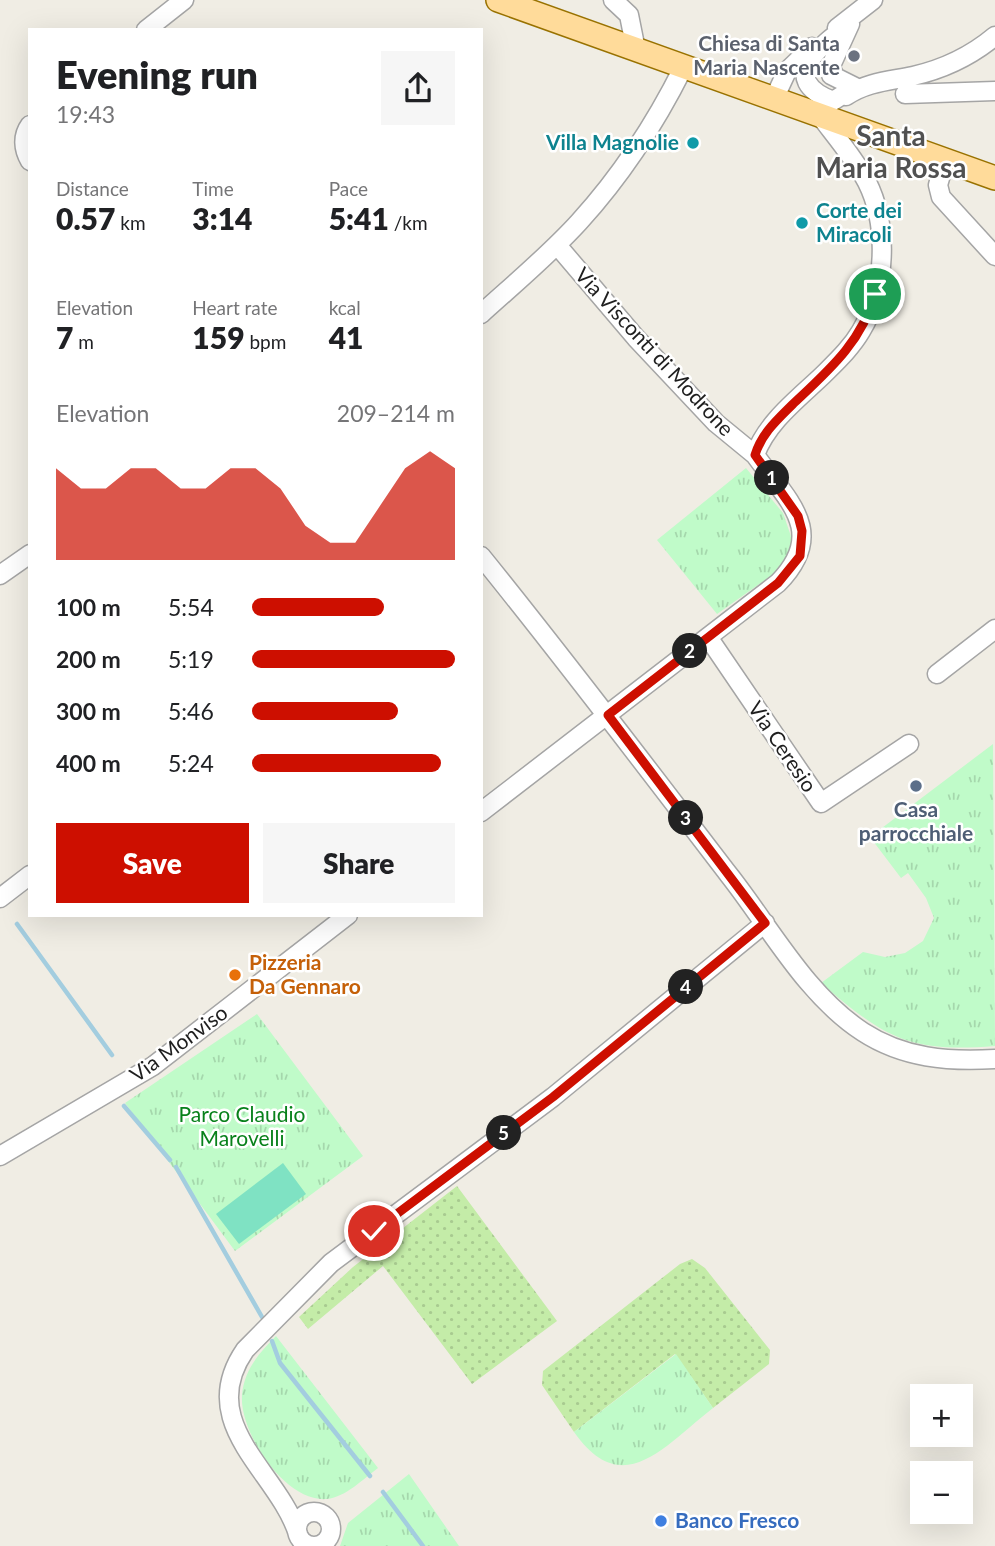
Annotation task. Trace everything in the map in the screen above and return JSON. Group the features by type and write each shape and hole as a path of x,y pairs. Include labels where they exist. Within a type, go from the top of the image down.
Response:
{"main road":[{"path":"498,0 995,178"}],"street":[{"path":"149,28 184,0"},
{"path":"613,0 629,15 636,50"},
{"path":"774,99 791,66 873,0"},
{"path":"850,23 829,70 833,72 831,75 855,87 833,101 821,96 808,80 808,59 850,23"},
{"path":"483,810 778,583 800,556 802,531 798,516 755,455 774,423 852,345 866,321 878,279 881,229 874,200 863,174 819,116 867,84 917,75 959,61 995,36"},
{"path":"483,312 557,245 596,201 666,102 684,68"},
{"path":"905,94 995,91"},
{"path":"28,128 24,134 25,153 28,158"},
{"path":"945,161 939,176 940,197 995,256"},
{"name":"Via Visconti di Modrone","path":"557,245 645,348 716,423 755,455"},
{"path":"0,575 28,555"},
{"path":"483,559 608,715 765,923 835,1009 861,1031 892,1048 941,1060 995,1059"},
{"path":"937,674 995,629"},
{"name":"Via Ceresio","path":"708,637 821,803 909,744"},
{"path":"0,898 28,877"},
{"name":"Via Monviso","path":"0,1156 153,1066 345,917"},
{"path":"315,1542 247,1451 232,1422 231,1382 245,1350 331,1263 553,1097 765,923"},
{"path":"274,1488 296,1506 321,1513 329,1520 331,1531 315,1542"},
{"path":"312,1512 300,1520 315,1542"}],"green space":[{"path":"746,468 783,513 794,545 778,571 717,614 657,540"},
{"path":"993,744 995,1046 965,1048 919,1044 882,1029 821,983 863,952 885,957 905,953 923,941 934,918 926,898 908,873 901,878 870,837"},
{"name":"Parco Claudio Marovelli","path":"257,1014 363,1156 235,1251 125,1103"},
{"path":"283,1163 306,1194 239,1244 216,1214"},
{"path":"457,1186 557,1321 472,1384 383,1266 308,1329 299,1317 353,1267"},
{"path":"692,1259 705,1268 770,1350 769,1364 713,1408 675,1354 574,1432 542,1385 543,1371 680,1264"},
{"path":"276,1336 378,1468 354,1487 334,1498 311,1497 296,1490 281,1478 257,1445 248,1427 243,1410 243,1386 258,1356"},
{"path":"676,1354 713,1408 661,1450 644,1460 627,1465 610,1463 592,1453 574,1432"},
{"path":"409,1474 459,1546 340,1546 348,1523"}],"waterway":[{"path":"17,924 112,1055"},
{"path":"124,1106 170,1160"},
{"path":"176,1167 262,1317"},
{"path":"272,1341 280,1363 370,1476"},
{"path":"383,1492 423,1546"}],"place":[{"name":"Chiesa di Santa Maria Nascente","path":"854,56"},
{"name":"Villa Magnolie","path":"693,143"},
{"name":"Corte dei Miracoli","path":"802,223"},
{"name":"Casa parrocchiale","path":"916,786"},
{"name":"Pizzeria Da Gennaro","path":"235,975"},
{"name":"Banco Fresco","path":"661,1521"}],"district":[{"name":"Santa Maria Rossa","path":"891,152"}],"route":[{"path":"374,1231 553,1097 765,923 608,715 778,583 793,568 800,556 802,545 798,516 755,455 760,442 774,423 852,345 866,321 875,294"}]}
